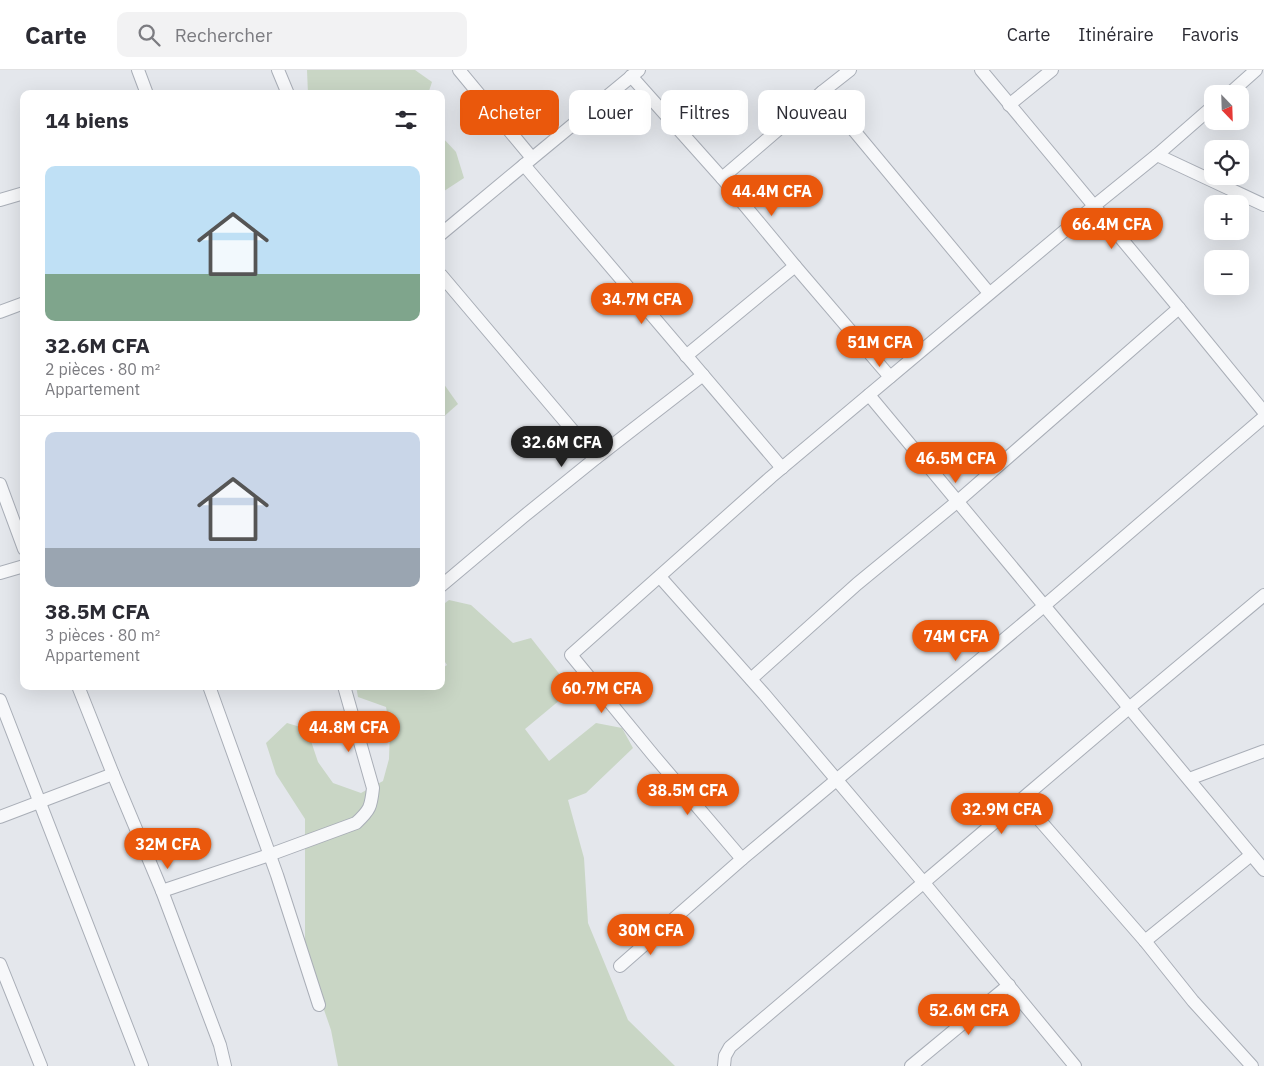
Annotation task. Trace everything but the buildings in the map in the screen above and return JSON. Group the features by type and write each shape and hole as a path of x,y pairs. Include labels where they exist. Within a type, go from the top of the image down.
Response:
{"street":[{"path":"138,70 145,90"},
{"path":"278,70 286,90"},
{"path":"459,70 528,161 686,356 782,468"},
{"path":"825,90 850,70"},
{"path":"981,70 1264,412"},
{"path":"1009,104 1052,70"},
{"path":"1239,85 1256,70"},
{"path":"445,231 635,73 794,266 890,377"},
{"path":"742,859 571,656 782,468 1204,114"},
{"path":"722,178 772,135"},
{"path":"858,135 989,293"},
{"path":"1157,155 1264,205"},
{"path":"0,200 20,194"},
{"path":"686,356 794,266"},
{"path":"445,280 596,458"},
{"path":"0,312 20,304"},
{"path":"751,679 857,584 958,501 1179,308"},
{"path":"445,583 596,458 702,375"},
{"path":"869,395 1259,862 1145,940"},
{"path":"620,966 742,859 1044,606 1264,417"},
{"path":"0,484 20,538"},
{"path":"0,573 20,567"},
{"path":"660,577 751,679 837,780 1074,1066"},
{"path":"724,1066 725,1056 730,1047 1264,595"},
{"path":"80,690 162,891 220,1045 225,1066"},
{"path":"210,690 277,875 319,1005"},
{"path":"162,891 356,823 367,813 372,803 373,788 345,690"},
{"path":"0,700 142,1066"},
{"path":"1189,780 1264,752"},
{"path":"0,817 113,774"},
{"path":"1022,800 1252,1066"},
{"path":"0,964 41,1066"},
{"path":"911,1066 1008,985"}],"green space":[{"path":"307,70 415,70 432,82 429,90 308,90"},
{"path":"445,140 456,152 464,178 445,190"},
{"path":"445,386 458,404 445,415"},
{"path":"449,600 471,605 513,643 531,638 572,690 525,729 549,761 596,723 622,728 633,748 586,793 568,800 584,858 588,923 628,1020 675,1066 338,1066 331,1030 305,955 305,819 276,774 266,743 287,723 307,729 318,762 333,783 361,793 383,781 389,759 390,729 386,707 358,697 357,690 445,690 445,666 447,665 445,662 445,603"}]}
